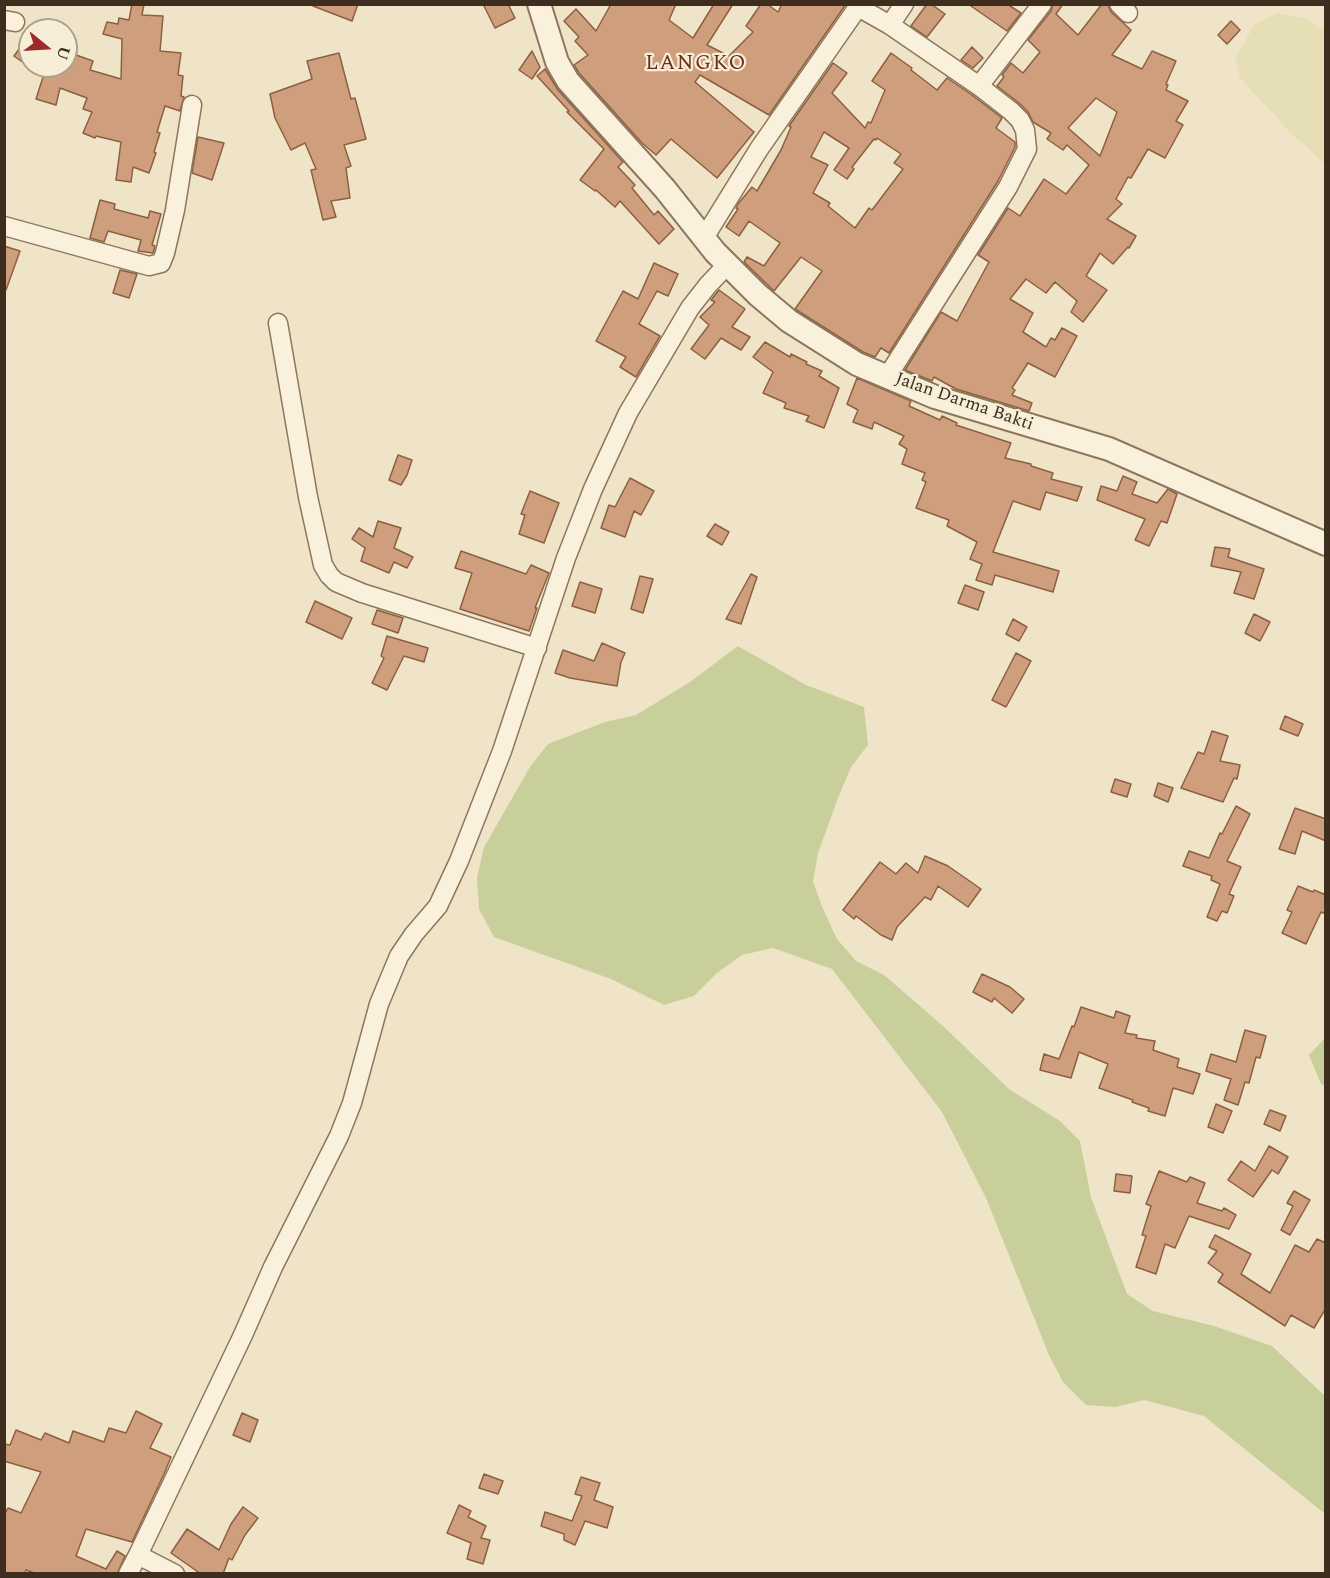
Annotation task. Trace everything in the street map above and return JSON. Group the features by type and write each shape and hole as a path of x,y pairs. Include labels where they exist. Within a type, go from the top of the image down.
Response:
{"street":[{"name":"Jalan Darma Bakti","path":"539,4 556,62 568,81 665,189 727,265 789,321 857,364 935,397 1109,449 1326,544"},
{"path":"890,25 904,4"},
{"path":"979,86 1042,4"},
{"path":"704,238 759,149 856,6 890,25 979,86 1020,120 1025,130 1027,149 1008,187 887,377"},
{"path":"4,226 149,266 160,263 165,253 175,210 192,105"},
{"path":"128,1574 243,1335 273,1267 339,1136 352,1103 380,1004 399,956 438,906 450,881 502,751 566,558 593,489 628,412 690,308 727,265"},
{"path":"278,323 308,496 323,565 328,575 336,582 362,593 537,648"},
{"path":"138,1556 175,1574"}],"shaded area":[{"path":"1278,13 1306,19 1325,30 1325,164 1290,132 1240,78 1235,58 1255,24"}],"green space":[{"path":"738,646 806,685 864,707 868,745 851,767 838,798 818,853 813,882 837,939 856,961 884,975 943,1026 1009,1089 1060,1121 1080,1141 1091,1197 1127,1294 1153,1311 1214,1326 1272,1346 1325,1396 1325,1514 1204,1416 1144,1400 1116,1407 1086,1405 1063,1382 1049,1355 986,1198 942,1112 832,969 773,948 742,955 717,973 694,996 664,1005 611,979 494,937 479,909 477,878 484,847 530,767 548,744 605,722 636,715 690,682"},
{"path":"1325,1038 1325,1086 1321,1084 1309,1055"}],"building":[{"path":"132,4 144,4 142,15 163,16 160,51 181,53 178,75 183,76 181,96 184,97 180,111 165,106 157,132 160,133 154,152 156,153 149,173 133,167 131,182 116,180 121,142 96,136 95,138 83,133 92,112 83,109 87,98 60,88 56,105 36,99 43,78 78,78 78,56 93,61 90,70 121,79 122,39 103,34 107,22 118,24 119,18 129,20"},
{"path":"313,4 358,4 352,21 313,6"},
{"path":"483,4 508,4 515,18 495,28"},
{"path":"611,4 676,4 669,20 693,38 714,4 733,4 707,45 729,56 753,32 746,26 761,4 767,4 778,12 782,4 846,4 769,115 700,75 695,82 754,132 717,178 671,139 656,155 642,143 574,65 588,55 575,41 579,37 564,21 576,9 596,31"},
{"path":"927,4 931,4 945,14 927,37 911,26"},
{"path":"968,4 1007,4 1021,13 1007,31"},
{"path":"1053,4 1063,4 1056,14 1078,35 1102,4 1108,5 1111,12 1131,30 1112,55 1142,69 1152,51 1176,61 1166,84 1168,85 1166,90 1188,101 1176,121 1183,125 1165,158 1148,149 1116,199 1122,204 1107,219 1136,236 1129,248 1113,264 1100,253 1086,276 1107,290 1083,322 1071,312 1077,301 1055,282 1046,293 1026,279 1010,299 1033,313 1023,332 1046,347 1051,338 1055,340 1062,328 1077,336 1055,377 1028,363 1012,388 1015,390 1012,395 1032,403 1029,411 956,389 934,377 932,381 905,370 941,312 957,321 989,262 978,255 1008,208 1020,216 1044,179 1066,194 1089,165 1067,145 1063,150 1047,139 1051,133 1033,122 1028,112 1019,103 997,86 1011,63 1023,73 1040,52 1028,40 1051,11","holes":["1096,98 1117,112 1100,156 1068,128"]},
{"path":"1231,21 1240,30 1227,44 1218,35"},
{"path":"972,47 983,58 973,68 961,60"},
{"path":"532,51 540,67 532,79 519,70"},
{"path":"339,53 351,99 355,98 366,139 344,145 351,166 346,168 350,198 331,201 336,217 323,220 311,170 316,169 305,143 291,150 275,118 270,94 312,79 307,61"},
{"path":"891,53 937,90 947,78 972,95 1002,118 996,128 1015,142 1015,147 998,181 889,353 881,348 875,357 863,352 795,309 822,271 801,257 774,291 744,262 747,257 764,266 780,243 749,221 739,236 726,227 738,209 736,208 738,204 752,187 757,191 781,150 791,127 789,126 833,63 847,73 832,93 865,128 868,122 871,123 885,90 872,81","holes":["824,132 849,148 834,170 847,179 854,169 852,167 877,138 901,154 894,163 903,169 872,210 869,208 855,228 828,206 830,203 813,193 828,165 811,157"]},
{"path":"545,69 558,90 623,162 618,167 635,185 632,188 654,215 658,211 674,229 659,244 620,201 615,207 596,190 580,180 604,149 567,112 569,111 537,76"},
{"path":"198,137 224,143 212,180 192,173"},
{"path":"100,200 115,204 114,209 148,218 150,211 161,214 152,245 155,246 153,253 138,251 141,240 108,231 104,242 90,238"},
{"path":"4,246 20,251 6,290 4,290"},
{"path":"654,263 678,274 668,296 657,291 639,324 660,336 636,377 620,367 626,357 596,341 623,291 638,299"},
{"path":"120,270 137,274 129,298 113,293"},
{"path":"719,290 745,309 732,327 750,337 741,350 721,338 705,359 691,349 709,325 700,317 715,302 711,300"},
{"path":"765,342 790,357 791,354 822,371 819,376 839,388 824,428 806,421 809,416 784,408 786,403 763,393 773,372 753,357"},
{"path":"857,378 911,401 909,406 940,420 942,416 957,423 956,425 1011,443 1005,458 1031,464 1031,466 1053,473 1051,479 1082,487 1077,501 1046,492 1040,510 1013,501 993,552 1059,571 1053,592 995,575 992,585 976,580 982,564 970,559 977,542 947,526 949,520 916,508 926,482 922,480 925,473 902,464 907,449 899,444 904,436 874,422 872,429 853,422 858,410 847,404"},
{"path":"398,455 412,460 401,485 389,480"},
{"path":"1123,476 1137,482 1132,494 1157,503 1168,489 1177,494 1167,523 1161,521 1149,546 1135,540 1145,519 1097,500 1101,486 1117,491"},
{"path":"630,478 654,491 641,515 634,511 625,537 601,528 609,505 615,507"},
{"path":"530,491 559,503 544,543 519,534 525,515 521,514"},
{"path":"378,521 401,528 394,548 413,557 407,568 394,562 389,573 361,561 365,548 352,539 359,528 373,537"},
{"path":"715,524 729,532 722,545 707,536"},
{"path":"1215,547 1230,549 1228,557 1264,569 1254,599 1234,593 1241,572 1211,566"},
{"path":"461,551 526,574 531,565 549,573 535,608 537,608 529,631 460,609 472,573 455,568"},
{"path":"751,574 757,577 741,624 726,619"},
{"path":"640,576 653,579 643,613 631,609"},
{"path":"580,582 602,589 595,613 572,606"},
{"path":"965,585 984,592 978,610 958,603"},
{"path":"315,601 352,618 342,639 306,622"},
{"path":"377,610 403,618 398,633 372,624"},
{"path":"1254,614 1270,622 1260,641 1245,633"},
{"path":"1013,619 1027,627 1019,641 1006,634"},
{"path":"387,636 428,648 424,662 404,656 387,690 372,683 384,658 381,656"},
{"path":"602,643 625,653 617,686 570,678 555,673 563,650 594,661"},
{"path":"1016,653 1031,661 1006,707 992,700"},
{"path":"1285,716 1303,724 1298,736 1280,729"},
{"path":"1212,731 1228,736 1220,761 1240,765 1237,779 1234,778 1223,802 1181,788 1198,752 1204,754"},
{"path":"1115,779 1131,784 1127,797 1111,792"},
{"path":"1158,783 1173,788 1168,802 1154,796"},
{"path":"1236,806 1250,814 1227,861 1241,867 1229,894 1234,896 1227,913 1222,911 1217,921 1207,917 1220,884 1211,880 1212,876 1183,866 1189,851 1209,858"},
{"path":"1295,808 1326,819 1326,841 1302,831 1295,854 1279,849"},
{"path":"925,856 948,866 981,889 968,907 938,886 931,900 925,897 897,927 892,940 881,935 856,916 854,919 843,910 880,862 896,874 906,863 918,873"},
{"path":"1298,886 1326,895 1326,914 1321,912 1306,944 1282,933 1292,912 1287,910"},
{"path":"982,974 1010,987 1024,999 1012,1013 994,998 992,1002 973,992"},
{"path":"1081,1007 1114,1018 1116,1011 1130,1016 1125,1033 1137,1035 1136,1038 1155,1041 1153,1050 1179,1059 1177,1067 1200,1074 1193,1094 1173,1088 1165,1116 1148,1111 1149,1108 1132,1102 1133,1100 1099,1088 1108,1064 1079,1052 1071,1078 1040,1070 1044,1054 1059,1059"},
{"path":"1245,1030 1266,1036 1260,1058 1256,1057 1249,1083 1245,1082 1238,1105 1224,1100 1231,1079 1206,1071 1211,1054 1236,1062"},
{"path":"1216,1104 1232,1111 1223,1133 1208,1127"},
{"path":"1270,1110 1286,1116 1280,1131 1264,1124"},
{"path":"1269,1146 1288,1157 1278,1174 1272,1170 1253,1197 1228,1180 1241,1161 1255,1171"},
{"path":"1159,1171 1187,1182 1190,1177 1205,1183 1197,1203 1222,1211 1224,1208 1236,1215 1229,1229 1189,1216 1175,1248 1165,1244 1156,1274 1136,1267 1146,1236 1142,1235 1151,1206 1146,1204"},
{"path":"1116,1174 1132,1176 1130,1193 1114,1191"},
{"path":"1294,1191 1310,1200 1290,1235 1281,1230 1293,1206 1287,1203"},
{"path":"1215,1235 1251,1254 1241,1274 1270,1293 1295,1245 1309,1252 1317,1239 1326,1243 1326,1308 1314,1328 1291,1315 1285,1326 1218,1282 1223,1274 1208,1263 1217,1251 1209,1247"},
{"path":"136,1411 162,1424 150,1448 171,1457 164,1474 132,1542 86,1529 76,1556 106,1569 117,1551 125,1556 117,1574 37,1574 26,1570 24,1574 4,1574 4,1515 8,1508 21,1513 41,1472 4,1461 4,1444 10,1445 16,1430 41,1440 45,1433 69,1443 73,1431 104,1442 109,1428 126,1433"},
{"path":"242,1413 258,1420 250,1442 233,1435"},
{"path":"484,1474 503,1481 498,1494 479,1488"},
{"path":"581,1477 600,1483 594,1500 613,1507 607,1528 585,1521 575,1545 564,1540 564,1534 541,1526 545,1512 572,1521 582,1496 575,1494"},
{"path":"459,1505 471,1511 468,1517 486,1526 481,1538 490,1540 483,1564 467,1559 471,1543 447,1533"},
{"path":"243,1507 258,1518 245,1535 232,1560 229,1558 223,1574 201,1574 171,1553 187,1529 219,1550 231,1524"}],"district":[{"name":"LANGKO","path":"696,65"}]}
